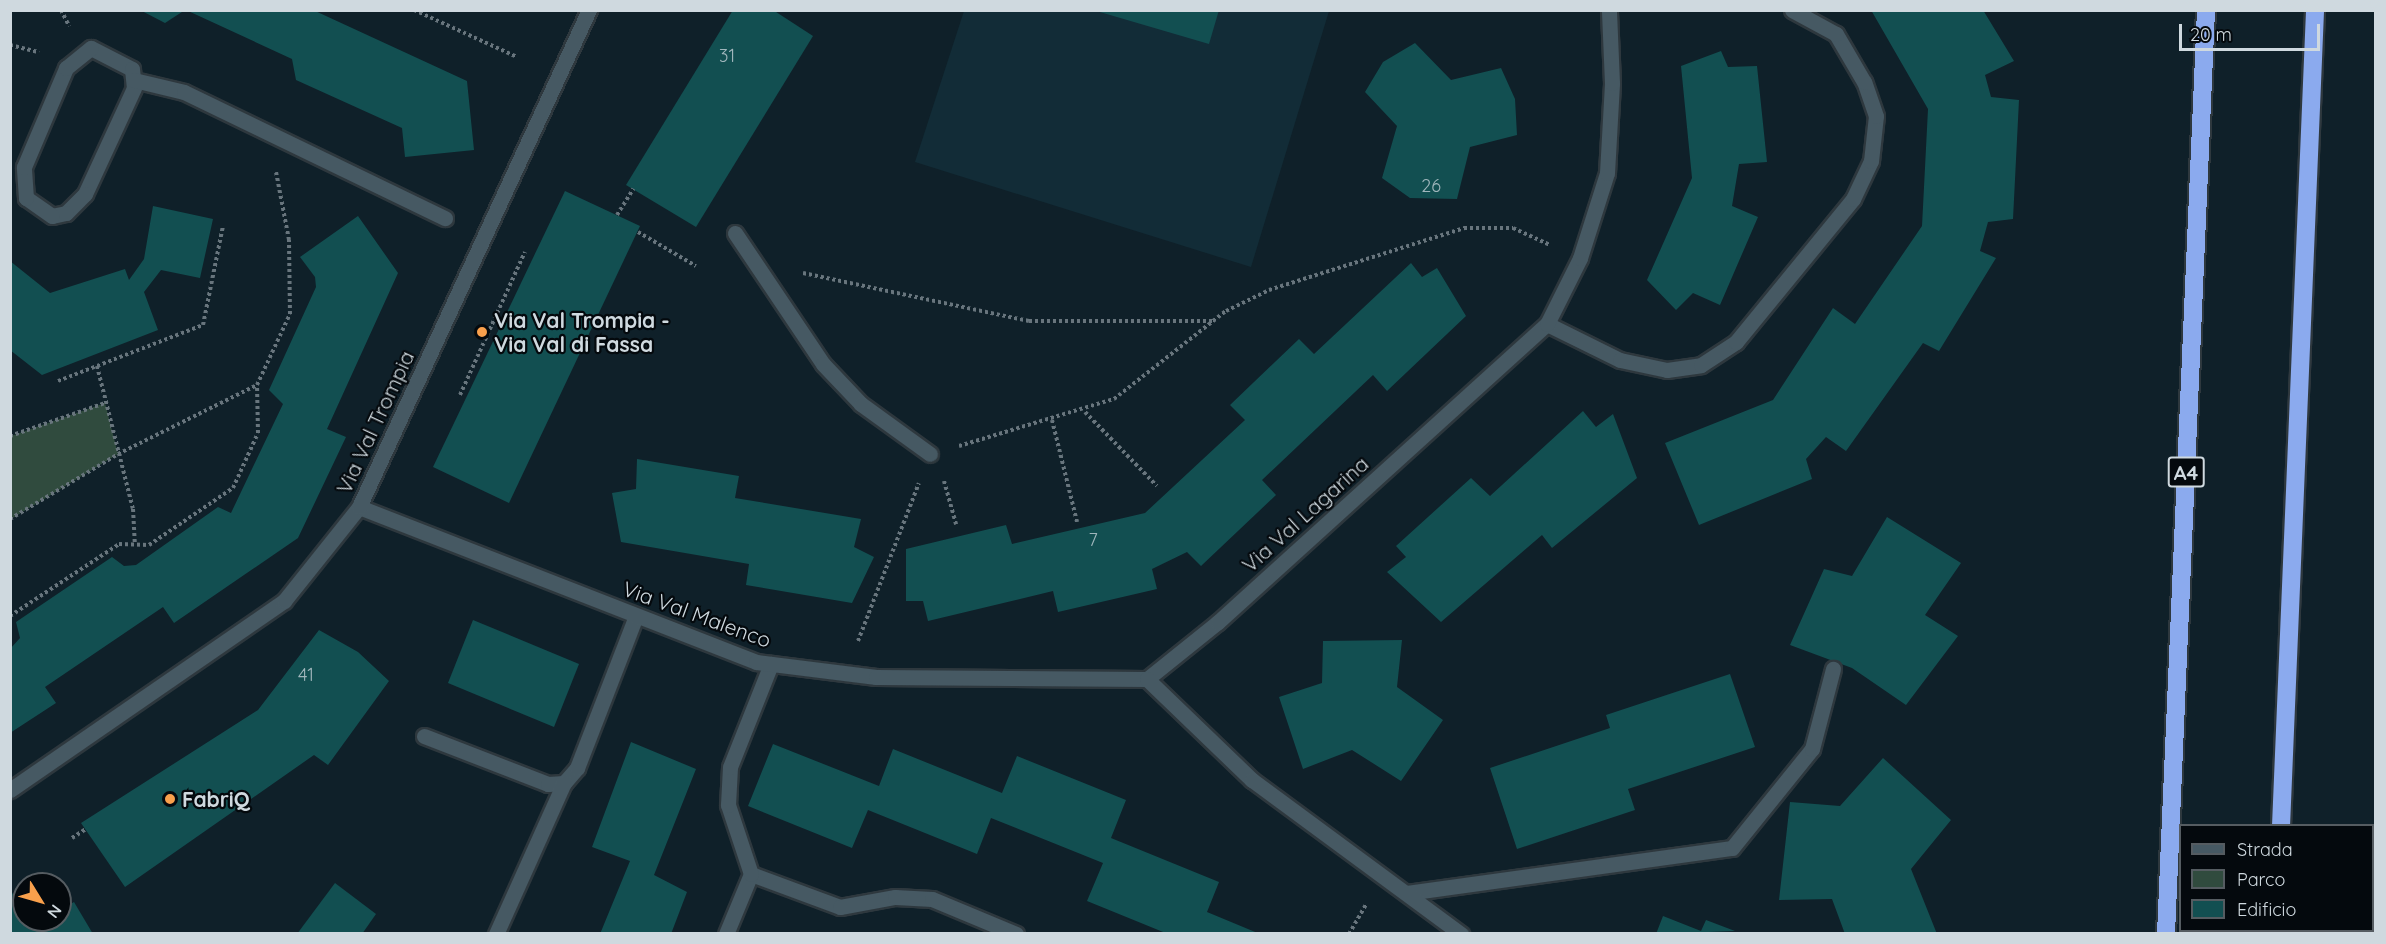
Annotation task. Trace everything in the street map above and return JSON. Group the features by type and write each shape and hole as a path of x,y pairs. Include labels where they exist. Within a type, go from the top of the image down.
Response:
{"highway":[{"name":"A4","path":"2166,933 2206,10"},
{"path":"2281,824 2315,10"}],"street":[{"name":"Via Val Trompia","path":"10,790 284,601 359,507 589,10"},
{"name":"Via Val Lagarina","path":"1147,679 1218,622 1547,324 1580,258 1607,173 1609,10"},
{"path":"1547,324 1620,360 1667,370 1701,364 1736,342 1852,199 1871,160 1876,116 1864,82 1836,34 1792,10"},
{"path":"81,51 103,51 132,69 134,80 81,200 66,213 52,216 37,209 26,198 24,167 72,58 81,51"},
{"path":"134,80 184,92 445,218"},
{"path":"735,233 823,364 861,404 933,453"},
{"name":"Via Val Malenco","path":"359,507 636,616 771,664 846,673 1147,679"},
{"path":"496,933 564,783 577,768 636,616"},
{"path":"726,933 751,874 728,805 728,784 736,748 771,664"},
{"path":"1407,892 1732,848 1812,749 1833,669"},
{"path":"1147,679 1252,780 1461,933"},
{"path":"424,736 548,784 564,783"},
{"path":"751,874 840,907 895,897 932,899 1016,933"}],"path":[{"path":"414,10 517,57"},
{"path":"10,615 119,544 149,544 233,488 258,433 257,385 290,314 292,278 269,133"},
{"path":"617,215 633,189"},
{"path":"58,381 202,325 223,226"},
{"path":"933,453 1085,412 1114,399 1213,321 1254,296 1464,228 1514,228 1580,258"},
{"path":"638,232 696,266"},
{"path":"460,395 525,252"},
{"path":"764,276 822,274 919,302 1029,321 1213,321"},
{"path":"97,366 133,509 135,544"},
{"path":"10,519 118,454 257,385"},
{"path":"10,436 105,403"},
{"path":"1085,412 1156,486"},
{"path":"1052,420 1077,522"},
{"path":"933,453 956,524"},
{"path":"846,673 933,453"},
{"path":"72,838 86,829"}],"shaded area":[{"path":"964,11 1329,11 1251,267 915,162"}],"green space":[{"path":"105,403 118,454 11,519 11,436"}],"building":[{"path":"140,10 185,10 165,23"},
{"path":"186,10 313,10 467,81 474,150 405,157 402,128 296,80 292,59"},
{"path":"733,10 773,10 813,36 696,227 626,185"},
{"path":"1093,10 1219,10 1209,44"},
{"path":"1871,10 1983,10 2014,61 1985,75 1991,97 2019,100 2013,219 1988,222 1980,251 1996,258 1939,351 1923,343 1846,451 1826,437 1806,459 1812,479 1699,525 1665,443 1773,400 1833,308 1855,324 1922,226 1928,109"},
{"path":"1415,43 1451,80 1501,68 1515,99 1517,135 1470,147 1457,199 1410,198 1382,178 1397,126 1365,92 1383,62"},
{"path":"1721,51 1728,67 1757,66 1767,162 1739,164 1732,206 1758,217 1720,305 1693,293 1676,310 1647,280 1692,178 1681,66"},
{"path":"565,191 640,226 509,503 433,467"},
{"path":"153,206 213,219 200,278 161,270 144,292 158,330 42,375 10,350 10,261 50,293 125,269 129,280 144,259"},
{"path":"358,216 398,273 327,429 346,437 298,538 174,623 163,607 45,687 56,703 10,733 10,649 20,638 16,622 112,557 124,566 136,565 218,507 231,513 283,404 269,390 316,287 315,277 300,257"},
{"path":"1411,263 1422,277 1437,268 1466,316 1387,391 1373,375 1262,480 1276,495 1201,566 1187,552 1152,569 1157,589 1058,612 1053,591 928,621 923,601 906,601 906,549 1006,525 1012,544 1145,513 1245,420 1230,405 1299,339 1314,354"},
{"path":"1583,411 1596,427 1613,414 1637,478 1552,548 1542,535 1441,622 1387,572 1406,557 1396,546 1471,478 1490,496"},
{"path":"637,459 739,476 735,498 861,519 854,547 874,557 852,603 746,585 749,564 621,542 612,493 636,489"},
{"path":"1887,517 1961,563 1925,615 1958,636 1906,705 1852,668 1790,645 1824,569 1852,576"},
{"path":"473,620 579,664 554,727 448,683"},
{"path":"319,630 358,652 389,681 328,765 314,755 125,887 81,823 258,710"},
{"path":"1402,640 1397,687 1443,720 1401,781 1352,750 1303,769 1279,697 1322,683 1323,641"},
{"path":"1730,674 1755,747 1628,789 1635,810 1517,849 1490,768 1610,728 1606,715"},
{"path":"631,742 696,769 654,875 687,892 671,934 600,934 630,861 592,847"},
{"path":"773,744 879,786 893,749 1002,793 1017,756 1126,800 1111,838 1219,882 1207,912 1260,934 1168,934 1087,901 1103,863 991,818 977,854 868,810 852,848 748,806"},
{"path":"1883,758 1951,820 1911,869 1937,934 1845,934 1832,899 1779,900 1790,802 1840,806"},
{"path":"335,883 376,914 362,934 297,934"},
{"path":"10,889 12,893 12,932 72,932 72,903 74,902 93,934 10,934"},
{"path":"1663,916 1701,931 1706,920 1735,931 1656,934"}],"place":[{"name":"Via Val Trompia - Via Val di Fassa","path":"482,332"},
{"name":"FabriQ","path":"170,799"}]}
